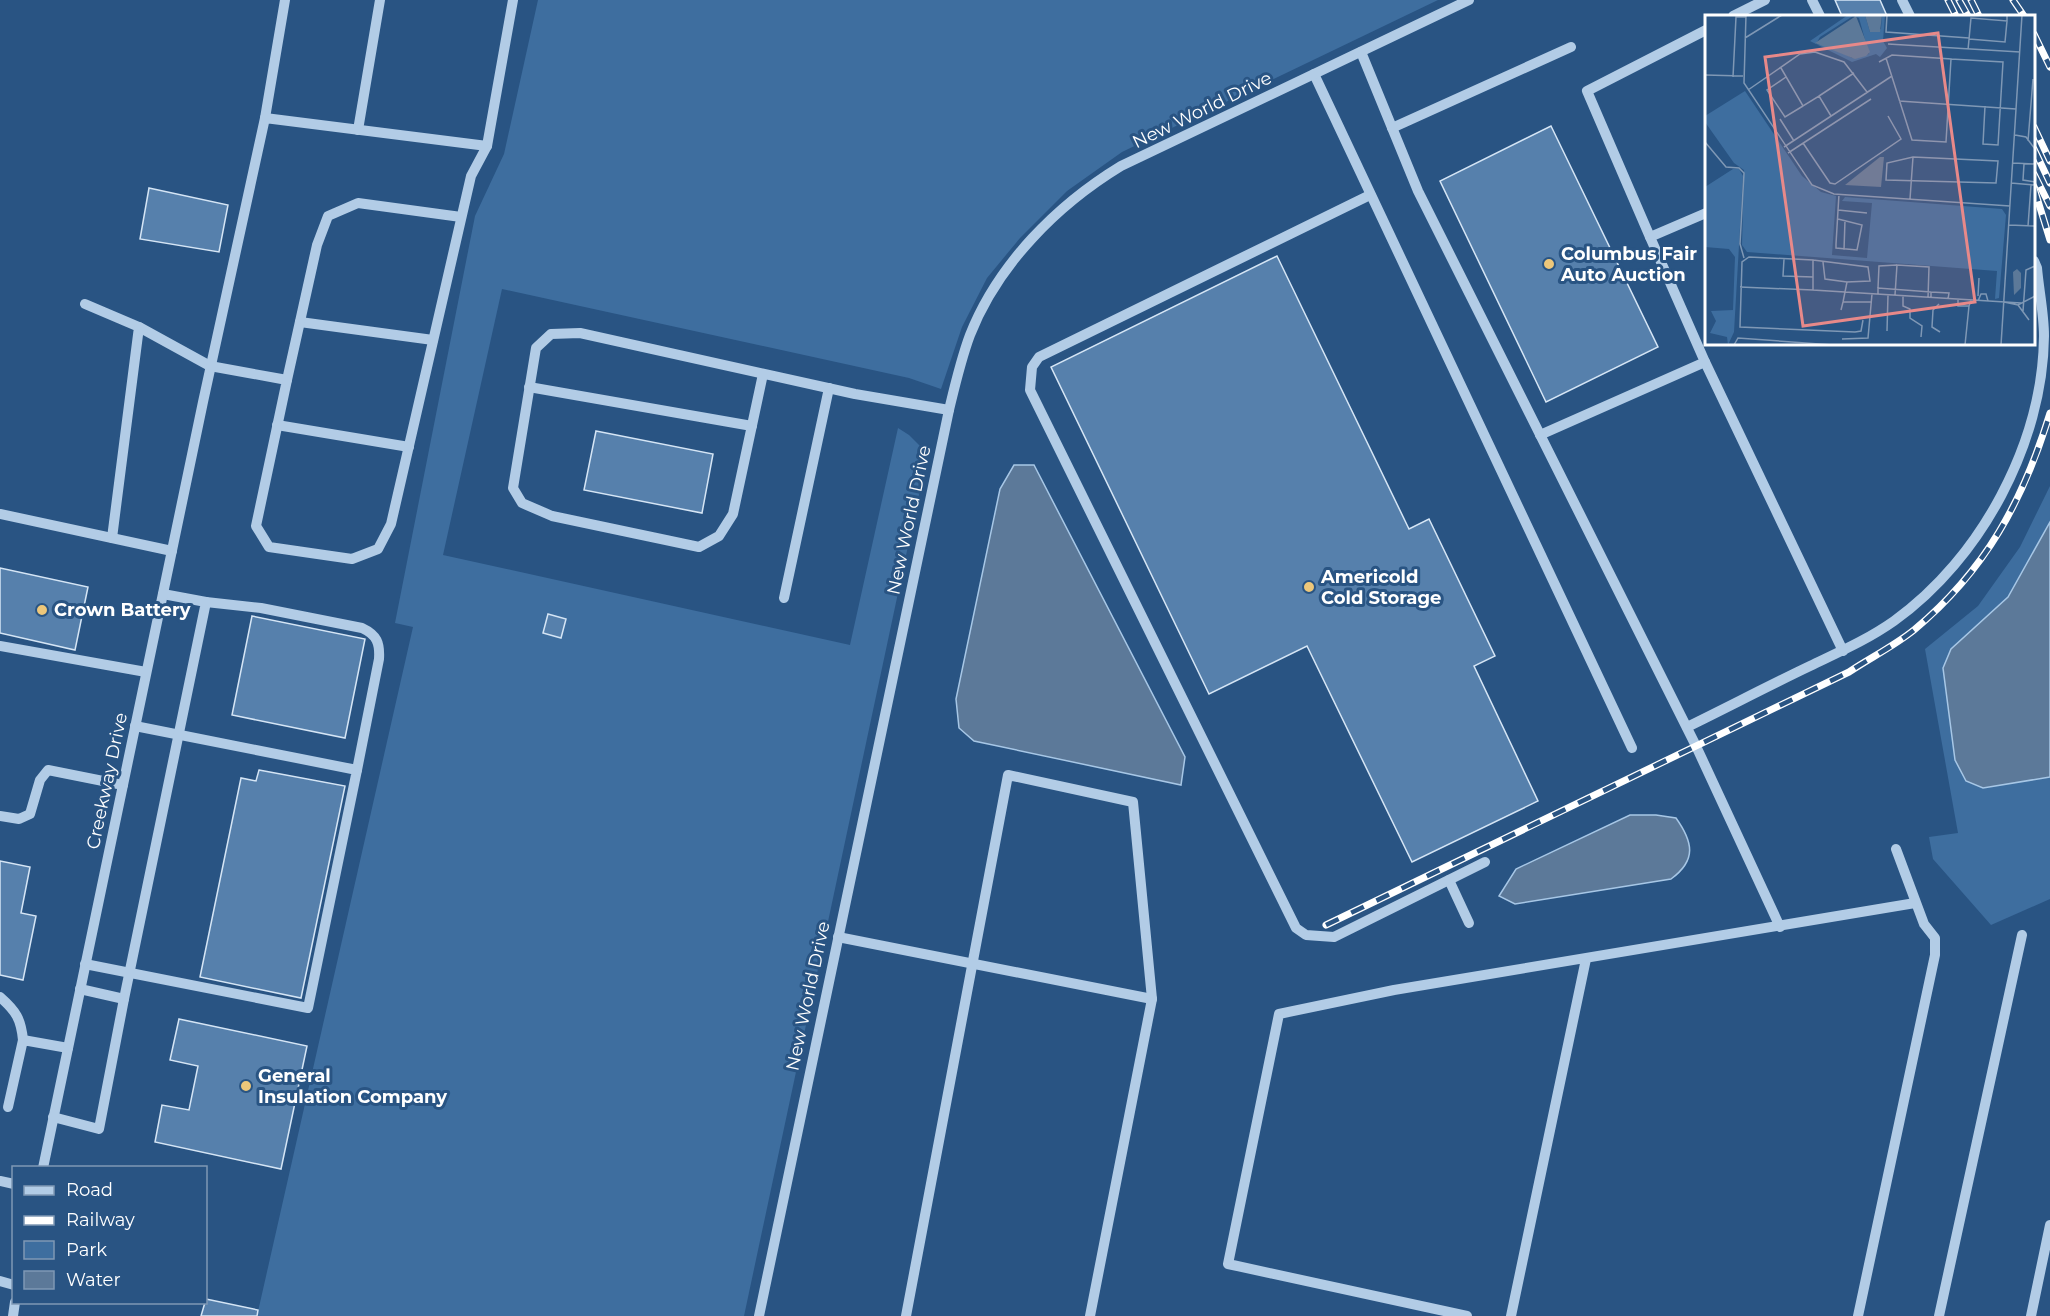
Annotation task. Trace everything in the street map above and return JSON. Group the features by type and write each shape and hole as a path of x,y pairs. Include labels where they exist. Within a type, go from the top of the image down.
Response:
{"street":[{"name":"Creekway Drive","path":"43,1166 202,402 265,118 285,0"},
{"path":"358,130 380,0"},
{"path":"461,217 358,202 328,216 317,245 256,526 269,548 352,559 378,549 391,524 471,176 488,146 513,0"},
{"name":"New World Drive","path":"759,1316 949,410 971,333 996,286 1050,220 1084,189 1121,166 1469,0"},
{"path":"1735,15 1765,0"},
{"path":"1812,0 1820,15"},
{"path":"1902,0 1910,15"},
{"path":"1705,31 1587,91 1705,362 1842,651"},
{"path":"1392,128 1571,47"},
{"path":"1360,52 1418,192 1687,727 1780,927"},
{"path":"1314,74 1632,748"},
{"path":"265,118 488,146"},
{"path":"1370,195 1039,357 1032,367 1030,390 1296,928 1306,935 1334,937 1485,862"},
{"path":"1650,237 1705,214"},
{"path":"1687,727 1842,651 1895,620 1933,588 1964,551 2001,496 2028,438 2041,378 2044,335 2035,263"},
{"path":"85,304 139,327 210,366 287,380"},
{"path":"300,322 433,340"},
{"path":"112,538 139,327"},
{"path":"763,374 733,514 719,537 699,547 552,516 522,503 513,488 536,348 551,334 580,333 829,388 949,410"},
{"path":"1540,435 1705,362"},
{"path":"529,387 752,426"},
{"path":"784,598 829,388"},
{"path":"278,424 409,447"},
{"path":"0,514 171,551"},
{"path":"85,964 308,1008 380,645 374,634 362,628 261,608 206,602 163,594"},
{"path":"53,1117 99,1129 206,602"},
{"path":"0,646 146,672"},
{"path":"135,726 357,770"},
{"path":"0,816 19,819 30,814 40,780 48,770 123,785"},
{"path":"906,1316 1008,776 1133,802 1152,999 1090,1316"},
{"path":"1858,1316 1935,955 1935,938 1924,924 1896,849"},
{"path":"1449,880 1469,923"},
{"path":"1467,1316 1331,1289 1228,1264 1279,1014 1394,990 1915,903"},
{"path":"1939,1316 2022,935"},
{"path":"838,937 972,966 1152,999"},
{"path":"1511,1316 1586,959"},
{"path":"80,989 124,999"},
{"path":"0,997 16,1010 22,1023 23,1040 8,1107"},
{"path":"23,1040 68,1048"},
{"path":"2031,1316 2050,1225"}],"green space":[{"path":"538,0 1438,0 1122,152 1067,191 1020,238 987,278 962,327 941,389 909,378 502,289 443,555 850,645 898,428 909,435 925,451 924,471 744,1316 257,1316 413,627 395,623 475,216 504,154"},
{"path":"2050,486 2050,522 2008,597 1951,649 1983,788 2050,777 2050,899 1991,925 1933,859 1929,837 1958,833 1925,649 1978,606 2020,547"}],"water":[{"path":"1014,465 1034,465 1185,757 1181,785 974,741 959,728 956,699 1000,489"},
{"path":"2050,522 2050,777 1983,788 1966,781 1955,760 1943,668 1951,649 2008,597"},
{"path":"1630,815 1676,818 1682,827 1690,850 1685,865 1671,879 1515,904 1499,896 1516,869"}],"building":[{"path":"1835,0 1880,0 1887,15 1842,15"},
{"name":"Columbus Fair Auto Auction","path":"1551,126 1658,347 1546,402 1440,181"},
{"path":"149,188 228,205 219,252 140,239"},
{"name":"Americold Cold Storage","path":"1277,256 1409,529 1429,519 1495,656 1474,666 1538,801 1412,862 1307,646 1209,694 1051,367"},
{"path":"596,431 713,454 702,513 584,490"},
{"name":"Crown Battery","path":"0,568 88,587 75,650 0,633"},
{"path":"548,614 566,619 561,638 543,633"},
{"path":"252,616 365,639 345,738 232,715"},
{"path":"259,770 345,786 301,998 200,977 241,778 256,781"},
{"path":"0,861 30,867 21,913 36,916 23,980 0,975"},
{"name":"General Insulation Company","path":"179,1019 307,1046 281,1169 155,1142 162,1105 189,1110 198,1066 170,1060"},
{"path":"207,1299 258,1310 257,1316 201,1316"}],"railway":[{"path":"1948,0 1956,15"},
{"path":"1959,0 1967,15"},
{"path":"1971,0 1978,15"},
{"path":"2013,0 2023,15"},
{"path":"2035,36 2050,67"},
{"path":"2035,129 2050,161"},
{"path":"2035,151 2050,183"},
{"path":"2035,176 2050,206"},
{"path":"2035,191 2050,240"},
{"path":"1326,925 1849,672 1906,636 1962,583 1999,532 2027,476 2050,413"}],"place":[{"name":"Columbus Fair Auto Auction","path":"1549,264"},
{"name":"Americold Cold Storage","path":"1309,587"},
{"name":"Crown Battery","path":"42,610"},
{"name":"General Insulation Company","path":"246,1086"}]}
